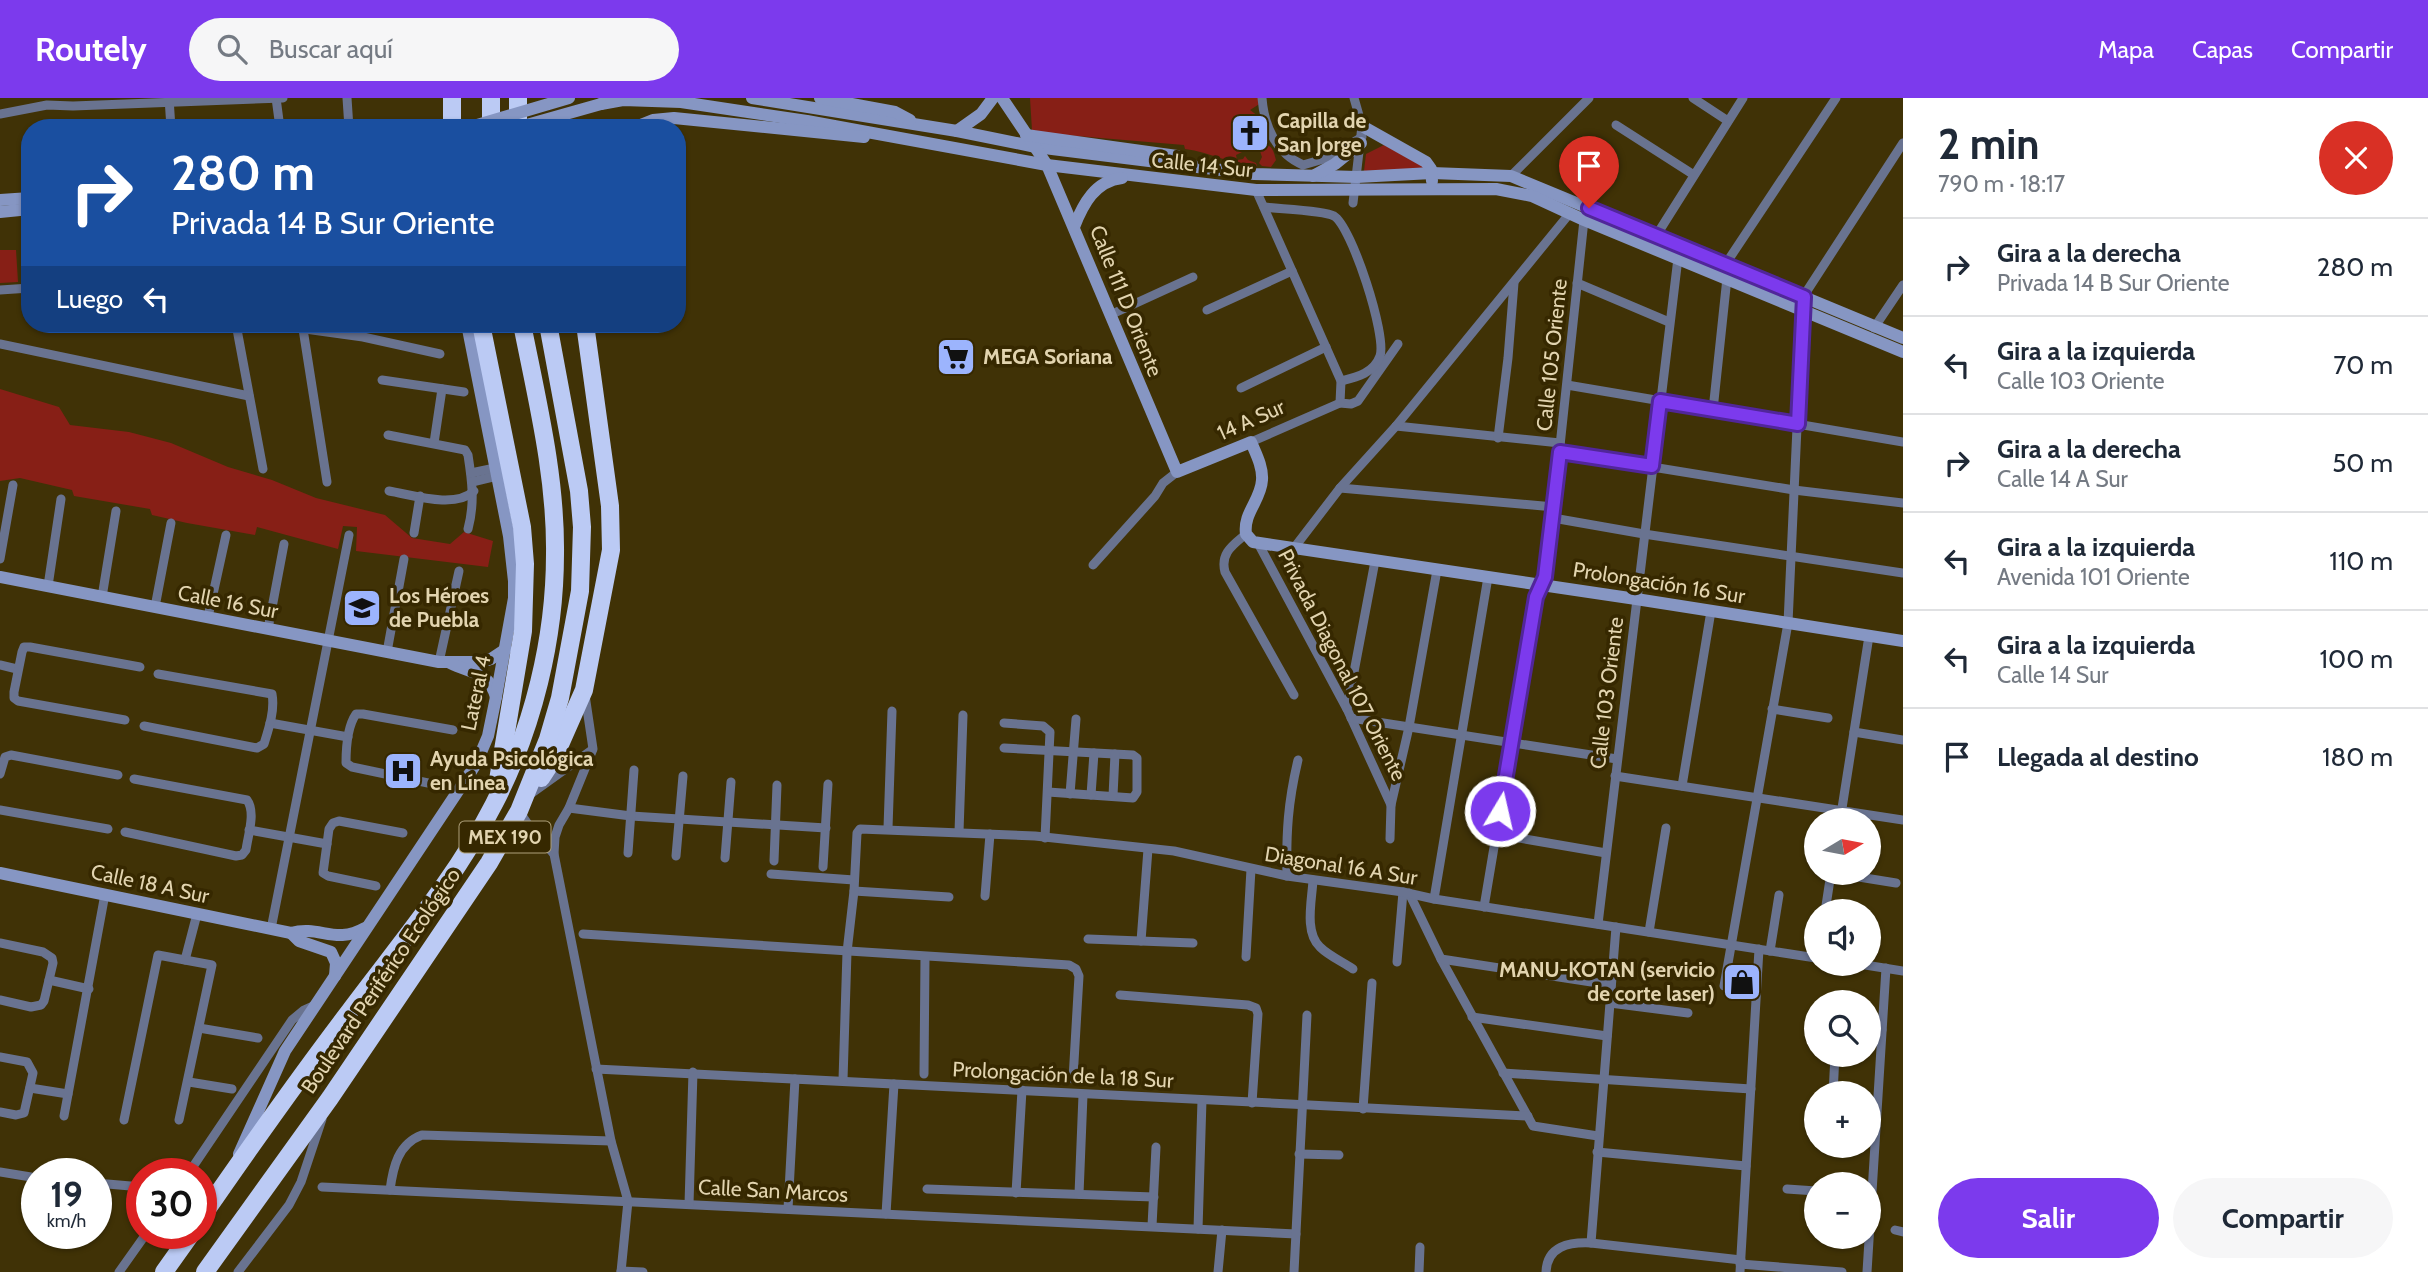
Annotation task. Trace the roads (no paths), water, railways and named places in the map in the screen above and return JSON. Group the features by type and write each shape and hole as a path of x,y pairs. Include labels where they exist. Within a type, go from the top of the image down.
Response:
{"highway":[{"path":"491,98 491,119"},
{"path":"517,119 518,98"},
{"path":"556,98 558,119"},
{"path":"481,333 481,363 522,527 525,564 523,631 494,804"},
{"name":"Boulevard Periférico Ecológico","path":"217,1195 458,865 494,804 520,747 545,656 553,599 555,553 552,485 524,333"},
{"name":"Boulevard Periférico Ecológico","path":"205,1272 330,1098 489,863 522,805 548,739 560,698 580,591 582,558 579,491 550,333"},
{"path":"522,805 554,758 584,690 611,550 610,506 586,333"},
{"path":"164,1272 180,1249"}],"main road":[{"path":"498,119 569,98"},
{"name":"Calle 14 Sur","path":"752,98 962,132 1254,174 1312,177 1433,173 1511,176 1656,236 1803,311 1903,352"},
{"path":"820,98 895,112 916,124"},
{"path":"962,132 993,98"},
{"name":"Calle 111 D Oriente","path":"1002,98 1047,165 1177,472"},
{"name":"Calle 14 Sur","path":"548,119 623,100 681,103 807,121 1047,165 1256,190 1354,197 1432,190 1513,191 1532,196 1678,258 1804,297 1903,338"},
{"path":"664,119 722,121 853,138 882,134"},
{"path":"1312,177 1335,164 1362,135 1426,162 1433,173 1432,190"},
{"path":"1074,227 1083,206 1096,190 1114,179 1130,176"},
{"path":"0,200 21,199"},
{"path":"0,212 21,210"},
{"name":"Lateral 4","path":"232,1174 285,1051 476,764 488,736 514,598 513,563 496,472 481,363 470,333"},
{"path":"1246,534 1245,524 1262,481 1261,469 1251,442"},
{"name":"14 A Sur","path":"1177,472 1251,442"},
{"name":"Prolongación 16 Sur","path":"1246,534 1258,543 1636,598 1903,641"},
{"name":"Calle 16 Sur","path":"0,577 444,662 480,667 506,649"},
{"path":"480,667 496,697"},
{"name":"Calle 18 A Sur","path":"0,873 291,933 302,930 330,936 353,935 369,926"},
{"name":"Calle 18 A Sur","path":"291,933 299,941 326,950"},
{"path":"330,936 326,950 331,952 336,964 334,977"}],"street":[{"path":"276,98 279,119"},
{"path":"0,114 47,105 284,98"},
{"path":"347,98 348,119"},
{"path":"439,98 452,113"},
{"path":"1262,98 1267,122 1278,146 1291,159 1303,165 1327,158 1362,135"},
{"path":"1354,98 1362,135 1354,197"},
{"path":"1511,176 1589,98"},
{"path":"1693,98 1728,121"},
{"path":"1656,236 1743,98"},
{"path":"1713,410 1726,272 1836,98"},
{"path":"169,100 170,119"},
{"path":"1616,125 1694,175"},
{"path":"1724,986 1788,623 1804,297 1903,142"},
{"path":"1256,190 1341,381 1340,402 1351,404 1358,401 1398,344"},
{"path":"1264,207 1328,214 1335,217 1347,235 1369,290 1382,343 1379,359 1369,371 1341,381"},
{"path":"1294,548 1340,488 1396,426 1570,213"},
{"name":"Calle 105 Oriente","path":"1484,907 1536,597 1543,584 1553,518 1584,220"},
{"name":"Calle 103 Oriente","path":"1598,924 1678,258"},
{"path":"1207,310 1292,271"},
{"path":"1110,314 1193,277"},
{"name":"Calle 105 Oriente","path":"1498,438 1514,281"},
{"path":"1577,283 1670,322"},
{"path":"1874,328 1903,285"},
{"path":"0,290 21,289"},
{"path":"238,333 263,470"},
{"path":"304,333 327,482"},
{"path":"333,333 363,337 440,355"},
{"path":"362,333 363,337"},
{"path":"0,344 249,396"},
{"path":"1241,388 1326,347"},
{"path":"382,380 464,392"},
{"path":"1567,385 1903,442"},
{"path":"434,443 442,389"},
{"name":"14 A Sur","path":"1251,442 1340,402"},
{"path":"1396,426 1560,447 1794,490 1903,503"},
{"path":"388,436 465,450 472,482 473,510 468,529"},
{"path":"390,491 454,501 467,497 472,482 496,472"},
{"path":"1093,565 1163,484 1177,472"},
{"path":"0,559 13,485"},
{"path":"1340,488 1554,507"},
{"path":"414,533 420,496"},
{"path":"48,586 61,499"},
{"path":"103,597 116,511"},
{"path":"1553,518 1903,573"},
{"path":"155,607 171,523"},
{"path":"1246,534 1225,554 1225,572 1294,695"},
{"path":"208,617 226,535"},
{"path":"271,929 349,535"},
{"name":"Privada Diagonal 107 Oriente","path":"1258,543 1349,714 1391,805"},
{"path":"268,629 284,544"},
{"path":"387,652 404,559"},
{"path":"1375,561 1349,714 1461,736 1617,759"},
{"path":"1390,839 1391,805 1409,727 1437,570"},
{"path":"444,662 459,571"},
{"path":"1434,899 1488,577"},
{"path":"1682,786 1711,611"},
{"path":"1841,808 1869,636"},
{"path":"125,720 18,701 14,692 17,669 24,647 139,667"},
{"path":"0,665 17,669"},
{"path":"144,726 257,748 264,744 270,723 272,694 158,674"},
{"path":"584,690 593,749 555,837 554,853 611,1141 628,1202 621,1271 643,1272"},
{"path":"1772,709 1828,718"},
{"path":"888,828 892,710"},
{"path":"428,783 352,767 346,763 352,720 356,714 453,730"},
{"path":"959,832 963,715"},
{"path":"1070,794 1076,719"},
{"path":"270,723 348,737"},
{"path":"1004,723 1047,727 1050,732 1045,838"},
{"path":"1854,732 1903,740"},
{"path":"1004,748 1136,756 1135,797 1048,792"},
{"path":"554,853 532,830 522,805 593,749"},
{"path":"1091,795 1094,753"},
{"path":"1113,796 1115,754"},
{"path":"0,774 5,757 11,755 118,775"},
{"path":"1287,876 1285,829 1298,760"},
{"path":"628,853 634,770"},
{"path":"676,856 683,776"},
{"path":"1615,776 1757,798 1804,808"},
{"path":"125,832 236,856 242,855 246,850 252,811 247,800 134,779"},
{"path":"725,858 731,782"},
{"path":"823,867 828,784"},
{"path":"774,861 777,785"},
{"path":"569,808 631,816 825,828"},
{"path":"0,810 108,829"},
{"path":"1881,819 1903,820"},
{"path":"376,886 323,873 329,829 333,823 340,821 403,833"},
{"name":"Diagonal 16 A Sur","path":"854,880 858,830 888,828 1045,838 1174,851 1287,876 1804,956"},
{"path":"1649,933 1666,828"},
{"path":"249,830 327,844"},
{"path":"985,896 990,834"},
{"path":"1496,834 1606,853"},
{"path":"1141,941 1148,849"},
{"path":"1246,957 1251,869"},
{"path":"771,874 854,880 847,952 843,1080"},
{"path":"1313,880 1311,920 1314,939 1321,948 1353,969"},
{"path":"1881,881 1896,883"},
{"path":"854,891 949,897"},
{"path":"1406,893 1533,1126 1598,1136"},
{"path":"1396,962 1406,893"},
{"path":"64,1116 105,894"},
{"path":"1770,951 1779,895"},
{"path":"185,960 197,914"},
{"path":"1591,1243 1616,927"},
{"path":"583,934 1069,965 1076,969 1079,976 1073,1079"},
{"path":"1088,939 1193,943"},
{"path":"0,943 49,954 52,958 44,1001 37,1007 0,1000"},
{"path":"1740,1265 1759,949"},
{"path":"124,1119 158,955 212,965 179,1120"},
{"path":"925,957 925,1074"},
{"path":"1441,959 1611,985"},
{"path":"1881,967 1903,971"},
{"path":"1872,1172 1886,968"},
{"path":"49,980 89,989"},
{"path":"1363,1109 1372,983"},
{"path":"1119,995 1248,1005 1256,1008 1258,1014 1252,1103"},
{"path":"1610,1003 1688,1013"},
{"path":"199,1158 292,1020 315,1005"},
{"path":"1294,1272 1307,1015"},
{"path":"1472,1017 1607,1036"},
{"path":"199,1028 258,1038"},
{"path":"0,1057 30,1065 33,1073 24,1113 16,1115 0,1112"},
{"name":"Prolongación de la 18 Sur","path":"596,1069 1528,1116"},
{"path":"689,1204 693,1072"},
{"path":"1503,1073 1751,1089"},
{"path":"788,1209 795,1079"},
{"path":"189,1082 232,1089"},
{"path":"886,1214 894,1084"},
{"path":"30,1088 68,1094"},
{"path":"1016,1193 1022,1090"},
{"path":"1079,1194 1083,1095"},
{"path":"238,1272 289,1205 330,1098"},
{"path":"1198,1229 1202,1100"},
{"path":"390,1190 394,1162 407,1143 422,1135 611,1141"},
{"path":"1152,1226 1157,1147"},
{"path":"1597,1152 1746,1166"},
{"path":"1299,1154 1339,1155"},
{"path":"0,1172 21,1175"},
{"name":"Calle San Marcos","path":"322,1187 1296,1234"},
{"path":"927,1189 1154,1197"},
{"path":"1787,1189 1804,1190"},
{"path":"1217,1272 1223,1230"},
{"path":"1546,1268 1551,1253 1562,1246 1591,1243 1740,1265 1842,1272"},
{"path":"1419,1272 1420,1247"},
{"path":"119,1272 135,1249"},
{"path":"1867,1272 1868,1249"}],"place":[{"name":"Capilla de San Jorge","path":"1250,133"},
{"name":"MEGA Soriana","path":"956,357"},
{"name":"Los Héroes de Puebla","path":"362,608"},
{"name":"Ayuda Psicológica en Línea","path":"403,771"},
{"name":"MANU-KOTAN (servicio de corte laser)","path":"1742,982"}]}
